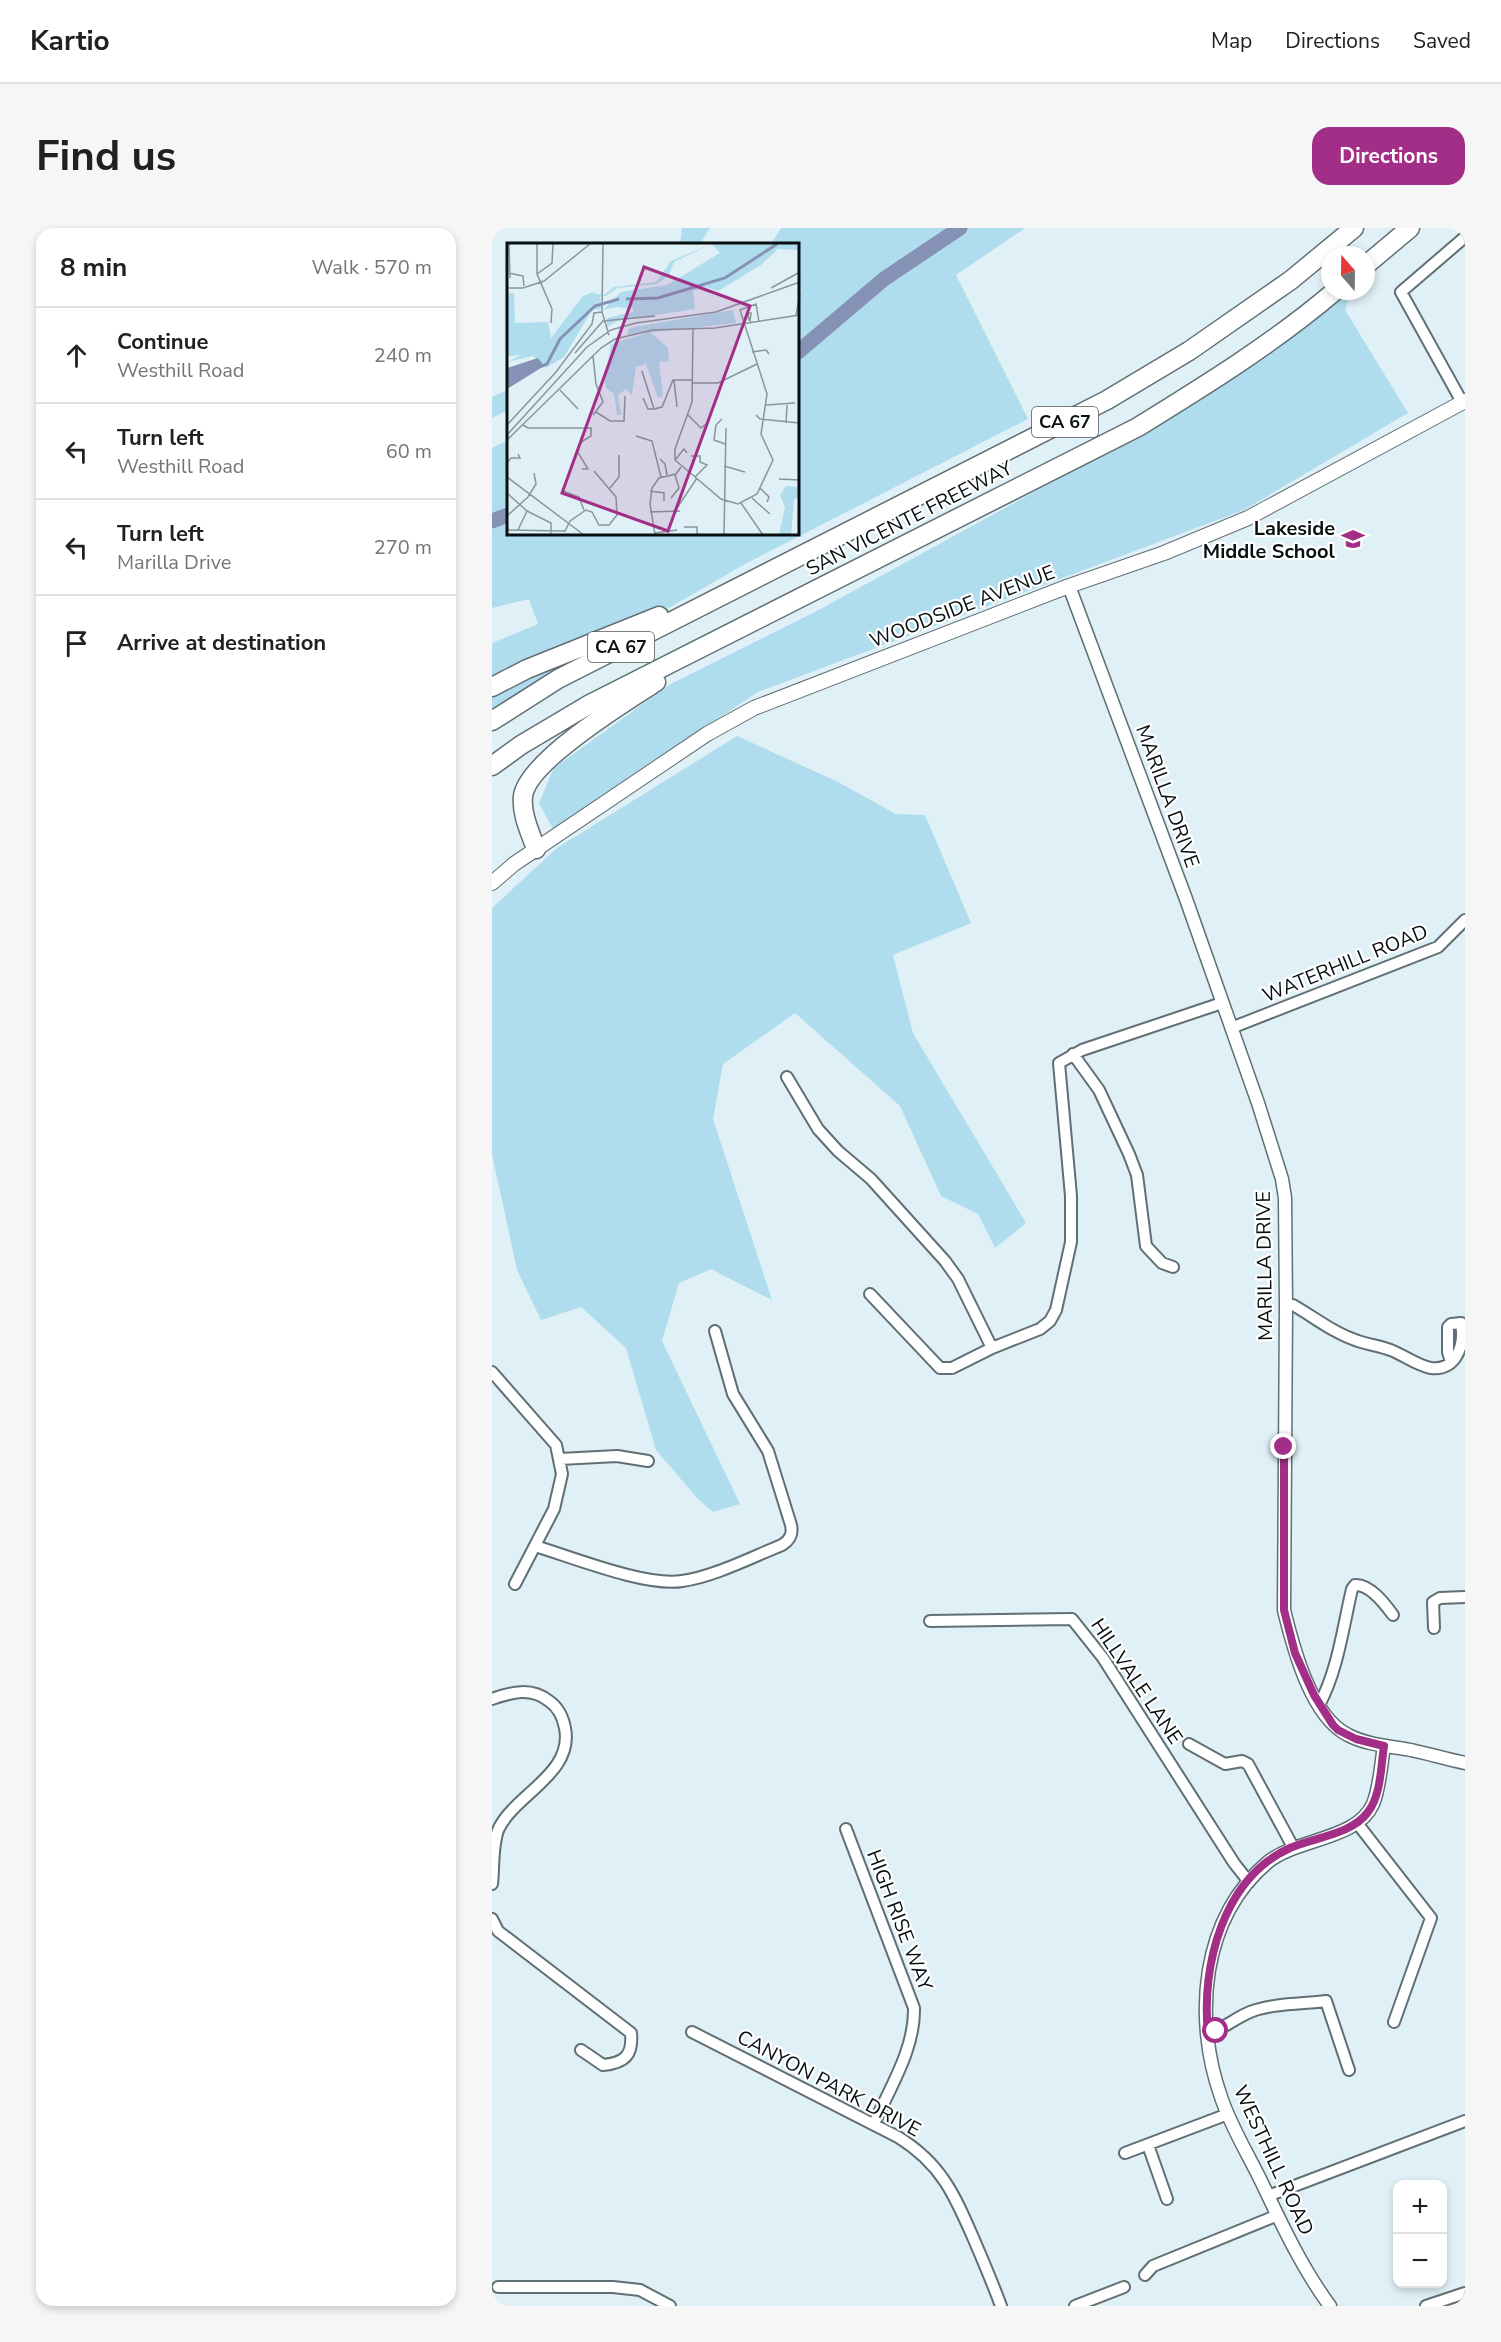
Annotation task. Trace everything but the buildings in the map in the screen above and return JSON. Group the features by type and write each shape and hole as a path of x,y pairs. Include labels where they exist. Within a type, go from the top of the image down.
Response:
{"highway":[{"name":"SAN VICENTE FREEWAY","path":"492,721 558,679 1107,400 1189,351 1282,286 1354,228"},
{"path":"1375,257 1410,228"},
{"name":"SAN VICENTE FREEWAY","path":"492,766 521,745 590,704 1138,427 1214,381 1306,316 1325,300"},
{"path":"492,687 527,669 753,580"},
{"path":"536,849 523,809 524,793 529,781 544,765 580,733 620,705 674,671 827,585"}],"main road":[{"name":"WOODSIDE AVENUE","path":"492,883 536,849 707,734 754,708 1069,586 1164,553 1248,518 1464,406"}],"street":[{"path":"1464,406 1401,292 1465,237"},
{"name":"MARILLA DRIVE","path":"1069,586 1258,1102 1282,1179 1285,1198 1286,1305 1284,1610 1295,1653 1319,1705 1338,1730 1356,1739 1465,1763"},
{"name":"WATERHILL ROAD","path":"1231,1028 1438,947 1465,920"},
{"path":"870,1294 940,1368 952,1368 992,1348 1040,1329 1050,1321 1056,1310 1071,1242 1071,1196 1059,1063 1073,1054 1222,1003"},
{"path":"1073,1054 1099,1090 1137,1175 1146,1246 1162,1263 1173,1267"},
{"path":"787,1077 818,1129 838,1151 871,1179 945,1261 958,1279 992,1348"},
{"path":"1286,1305 1293,1305 1357,1341 1392,1350 1429,1368 1440,1368 1451,1362"},
{"path":"535,1546 643,1578 672,1582 696,1578 782,1545 788,1540 791,1525 768,1451 733,1394 715,1331"},
{"path":"492,1372 556,1445 562,1474 554,1509 515,1584"},
{"path":"560,1459 617,1456 648,1461"},
{"path":"1319,1705 1325,1694 1352,1589 1355,1585 1364,1586 1384,1603 1393,1616"},
{"path":"1434,1628 1432,1602 1440,1598 1465,1597"},
{"name":"HILLVALE LANE","path":"930,1621 1072,1619 1103,1658 1234,1863 1249,1882"},
{"path":"492,1699 522,1691 536,1694 550,1701 560,1712 567,1736 564,1755 504,1819 497,1832 492,1884"},
{"path":"1189,1744 1226,1764 1242,1761 1248,1764 1293,1847"},
{"path":"1384,1746 1375,1798 1367,1813 1357,1823 1431,1918 1394,2022"},
{"name":"WESTHILL ROAD","path":"1330,2306 1311,2278 1228,2114 1214,2073 1208,2033 1207,1986 1213,1950 1228,1913 1249,1882 1268,1862 1293,1847 1341,1831 1357,1823"},
{"name":"HIGH RISE WAY","path":"846,1829 914,2008 915,2025 909,2046 874,2124"},
{"path":"492,1920 498,1931 631,2033 632,2046 629,2052 626,2057 615,2064 603,2066 581,2050"},
{"path":"1208,2033 1258,2009 1326,2001 1349,2070"},
{"name":"CANYON PARK DRIVE","path":"692,2032 874,2124 916,2149 933,2164 954,2193 1001,2306"},
{"path":"1125,2153 1228,2114"},
{"path":"1268,2196 1465,2121"},
{"path":"1148,2145 1167,2199"},
{"path":"1145,2275 1153,2266 1278,2215"},
{"path":"498,2287 613,2287 640,2290 670,2306"},
{"path":"1075,2306 1124,2287"},
{"path":"1426,2306 1465,2293"}],"shaded area":[{"path":"682,228 710,228 701,243 680,243"},
{"path":"781,228 1025,228 956,275 1028,419 800,536 800,243 772,243"},
{"path":"1332,300 1348,300 1345,310 1408,413 1244,510 758,692 553,829 539,803 554,768 669,685 815,612 1111,450 1236,370"},
{"path":"507,390 507,410 492,418 492,397"},
{"path":"507,440 507,536 800,536 745,564 492,710 492,643 538,624 529,599 492,608 492,448"},
{"path":"737,736 838,782 896,814 925,815 971,923 893,955 913,1033 1026,1223 995,1248 978,1214 941,1196 900,1106 795,1013 723,1064 713,1119 772,1300 711,1269 679,1283 662,1341 740,1504 713,1512 697,1498 656,1450 626,1348 581,1307 541,1320 517,1270 492,1154 492,908 557,848"}],"waterway":[{"path":"800,350 884,279 960,228"},
{"path":"492,521 507,515"}],"place":[{"name":"Lakeside Middle School","path":"1353,539"}],"route":[{"path":"1216,2031 1208,2033 1206,1998 1210,1959 1219,1930 1238,1896 1260,1870 1275,1857 1293,1847 1341,1831 1357,1823 1367,1813 1375,1798 1384,1746 1348,1736 1333,1725 1319,1705 1295,1653 1284,1610 1284,1447"}]}
